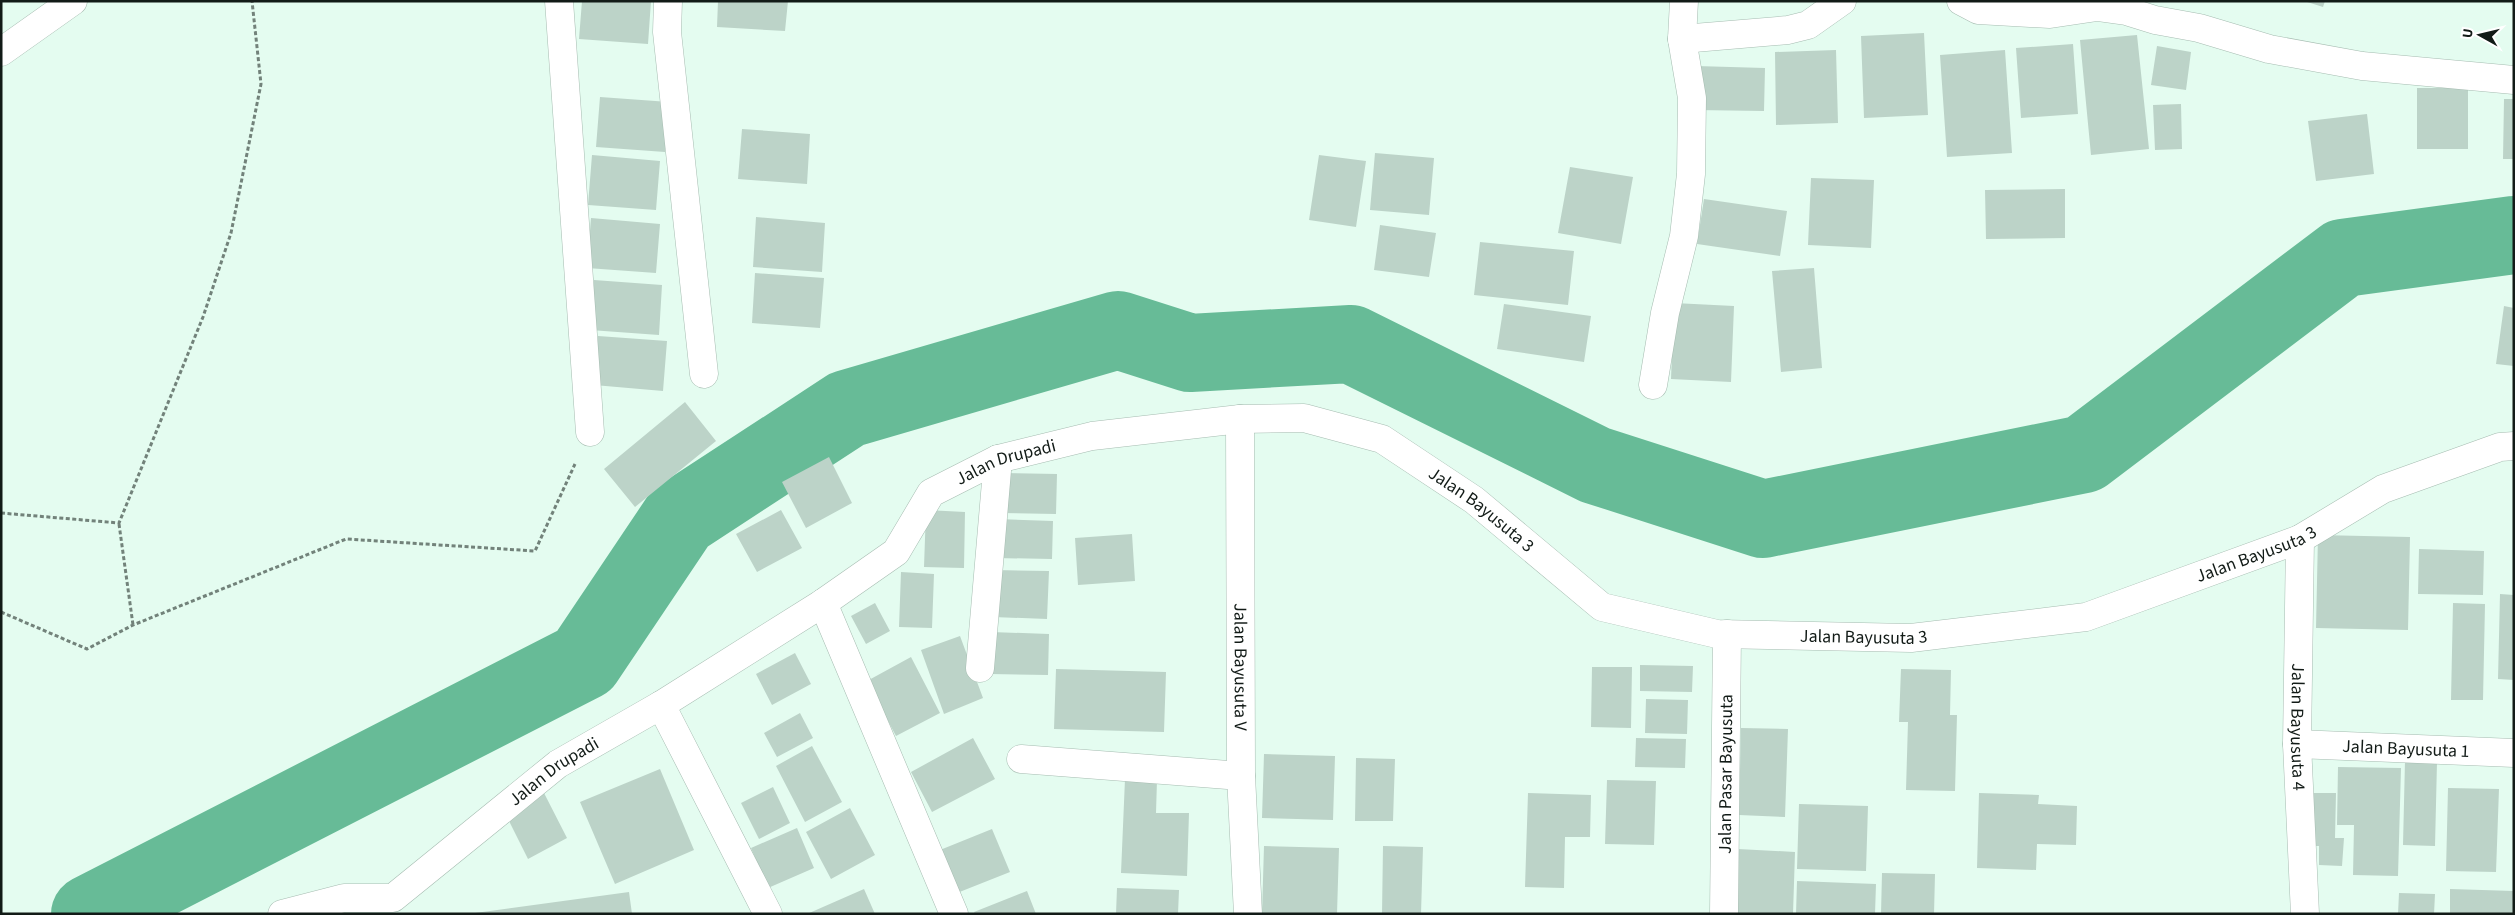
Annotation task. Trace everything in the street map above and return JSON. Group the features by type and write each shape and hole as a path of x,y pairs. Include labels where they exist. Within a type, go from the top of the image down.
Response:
{"street":[{"path":"1,52 73,1"},
{"path":"559,1 590,432"},
{"path":"668,1 667,32 704,374"},
{"path":"1652,384 1665,313 1684,236 1691,174 1692,98 1682,39 1684,1"},
{"path":"1682,39 1795,28 1808,25 1842,1"},
{"path":"1961,1 1978,10 2050,14 2097,7 2199,28 2270,49 2362,66 2514,80"},
{"name":"Jalan Bayusuta 3","path":"1240,419 1304,418 1382,439 1474,500 1602,607 1717,634 1912,638 2086,617 2300,539 2383,489 2500,447 2514,446"},
{"name":"Jalan Drupadi","path":"282,914 344,898 398,906 558,764 661,705 823,603 896,552 931,493 998,459 1092,436 1240,419"},
{"name":"Jalan Bayusuta V","path":"1240,419 1241,776 1248,914"},
{"path":"980,668 998,459"},
{"name":"Jalan Bayusuta 4","path":"2300,539 2297,744 2305,914"},
{"path":"823,603 954,914"},
{"name":"Jalan Pasar Bayusuta","path":"1724,914 1727,634"},
{"path":"661,705 768,914"},
{"name":"Jalan Bayusuta 1","path":"2297,744 2514,753"},
{"path":"1021,759 1241,776"}],"path":[{"path":"133,624 119,523 203,317 231,233 261,84 252,1"},
{"path":"1,612 86,649 133,624 346,540 535,551 590,432"},
{"path":"1,513 119,523"}],"building":[{"path":"582,1 651,1 648,44 579,39"},
{"path":"718,1 788,1 785,31 717,27"},
{"path":"2304,1 2325,1 2323,7"},
{"path":"1924,33 1928,115 1864,118 1861,36"},
{"path":"2137,35 2149,149 2091,155 2080,40"},
{"path":"2073,44 2078,114 2021,118 2016,48"},
{"path":"2157,46 2191,52 2186,90 2151,85"},
{"path":"1836,50 1838,123 1776,125 1775,52"},
{"path":"2005,50 2012,153 1947,157 1940,55"},
{"path":"1696,66 1765,68 1764,111 1695,110"},
{"path":"2417,88 2468,88 2468,149 2417,149"},
{"path":"600,97 669,102 665,152 596,147"},
{"path":"2504,99 2514,99 2514,159 2503,159"},
{"path":"2181,104 2182,149 2155,150 2153,105"},
{"path":"2367,114 2374,174 2316,181 2308,121"},
{"path":"742,129 810,134 807,184 738,179"},
{"path":"1375,153 1434,158 1429,215 1370,210"},
{"path":"592,155 660,161 656,210 588,205"},
{"path":"1319,155 1366,161 1356,227 1309,220"},
{"path":"1570,167 1633,177 1621,244 1558,233"},
{"path":"1811,178 1874,180 1871,248 1808,245"},
{"path":"2065,189 2065,238 1986,239 1985,190"},
{"path":"1704,199 1787,211 1780,256 1697,244"},
{"path":"756,217 825,223 822,272 753,267"},
{"path":"591,218 660,224 656,273 587,268"},
{"path":"1380,225 1436,233 1429,277 1374,270"},
{"path":"1480,242 1574,251 1568,305 1474,295"},
{"path":"1814,268 1822,368 1781,372 1772,271"},
{"path":"755,273 824,278 820,328 752,323"},
{"path":"594,280 662,285 659,335 590,330"},
{"path":"1674,303 1734,306 1731,382 1671,379"},
{"path":"1504,304 1591,316 1584,362 1497,349"},
{"path":"2504,306 2514,308 2514,366 2496,364"},
{"path":"598,336 667,341 663,391 594,385"},
{"path":"685,402 716,441 635,507 604,469"},
{"path":"829,457 852,503 806,528 782,482"},
{"path":"1000,473 1057,474 1056,514 999,513"},
{"path":"781,510 802,548 757,572 736,534"},
{"path":"926,510 965,512 964,568 924,567"},
{"path":"996,519 1053,521 1052,559 995,558"},
{"path":"1132,534 1135,581 1078,585 1075,538"},
{"path":"2318,535 2410,537 2408,630 2316,628"},
{"path":"2419,549 2484,551 2483,595 2418,594"},
{"path":"995,570 1049,571 1047,619 993,617"},
{"path":"901,572 934,574 932,628 899,627"},
{"path":"2500,594 2514,595 2514,680 2498,679"},
{"path":"875,603 890,631 866,644 851,616"},
{"path":"2453,603 2485,604 2483,700 2451,700"},
{"path":"991,632 1049,634 1048,675 990,674"},
{"path":"960,636 983,698 944,714 921,650"},
{"path":"795,653 811,684 772,705 756,674"},
{"path":"911,657 940,713 896,736 867,681"},
{"path":"1640,665 1693,666 1692,692 1640,691"},
{"path":"1592,667 1632,667 1631,728 1591,727"},
{"path":"1056,669 1166,672 1164,732 1054,729"},
{"path":"1901,669 1951,670 1950,715 1957,715 1955,791 1906,790 1908,722 1899,722"},
{"path":"1646,699 1688,700 1687,734 1645,733"},
{"path":"800,713 813,738 777,757 764,733"},
{"path":"1741,728 1788,729 1785,817 1739,815"},
{"path":"973,738 995,779 932,812 911,772"},
{"path":"1636,738 1686,739 1685,768 1635,767"},
{"path":"812,746 842,802 805,822 776,766"},
{"path":"1264,754 1335,756 1333,820 1262,818"},
{"path":"1356,758 1395,759 1393,821 1355,821"},
{"path":"2405,761 2437,762 2435,846 2403,845"},
{"path":"2338,767 2401,768 2398,876 2353,875 2354,825 2337,825"},
{"path":"660,769 694,850 615,884 580,802"},
{"path":"1125,779 1157,780 1156,813 1189,813 1187,876 1121,873"},
{"path":"1607,780 1656,781 1654,845 1605,844"},
{"path":"773,787 790,823 759,839 741,803"},
{"path":"2448,788 2499,789 2496,872 2446,871"},
{"path":"544,793 567,838 528,859 505,813"},
{"path":"1528,793 1591,795 1590,837 1565,837 1564,888 1525,887"},
{"path":"1979,793 2039,795 2038,804 2077,806 2076,845 2037,844 2036,870 1977,868"},
{"path":"2313,793 2336,793 2335,838 2344,838 2342,866 2319,865 2319,846 2312,846"},
{"path":"1799,804 1868,806 1866,871 1797,869"},
{"path":"850,808 875,855 831,879 806,832"},
{"path":"797,828 814,868 768,888 751,848"},
{"path":"992,829 1010,872 957,893 940,850"},
{"path":"1264,846 1339,848 1337,914 1262,914"},
{"path":"1383,846 1423,847 1421,914 1382,914"},
{"path":"1738,849 1795,852 1793,914 1737,914"},
{"path":"1882,873 1935,874 1934,914 1881,914"},
{"path":"1797,881 1876,884 1875,914 1796,914"},
{"path":"1117,888 1179,890 1178,914 1116,914"},
{"path":"864,889 875,914 807,914"},
{"path":"2450,889 2514,891 2514,914 2450,914"},
{"path":"1027,891 1036,914 975,914 974,912"},
{"path":"629,892 632,914 475,914 475,913"},
{"path":"2399,893 2435,894 2434,914 2398,914"}],"waterway":[{"path":"90,914 584,661 680,518 847,409 1118,330 1190,353 1351,344 1595,465 1763,519 2084,454 2343,258 2514,235"}]}
